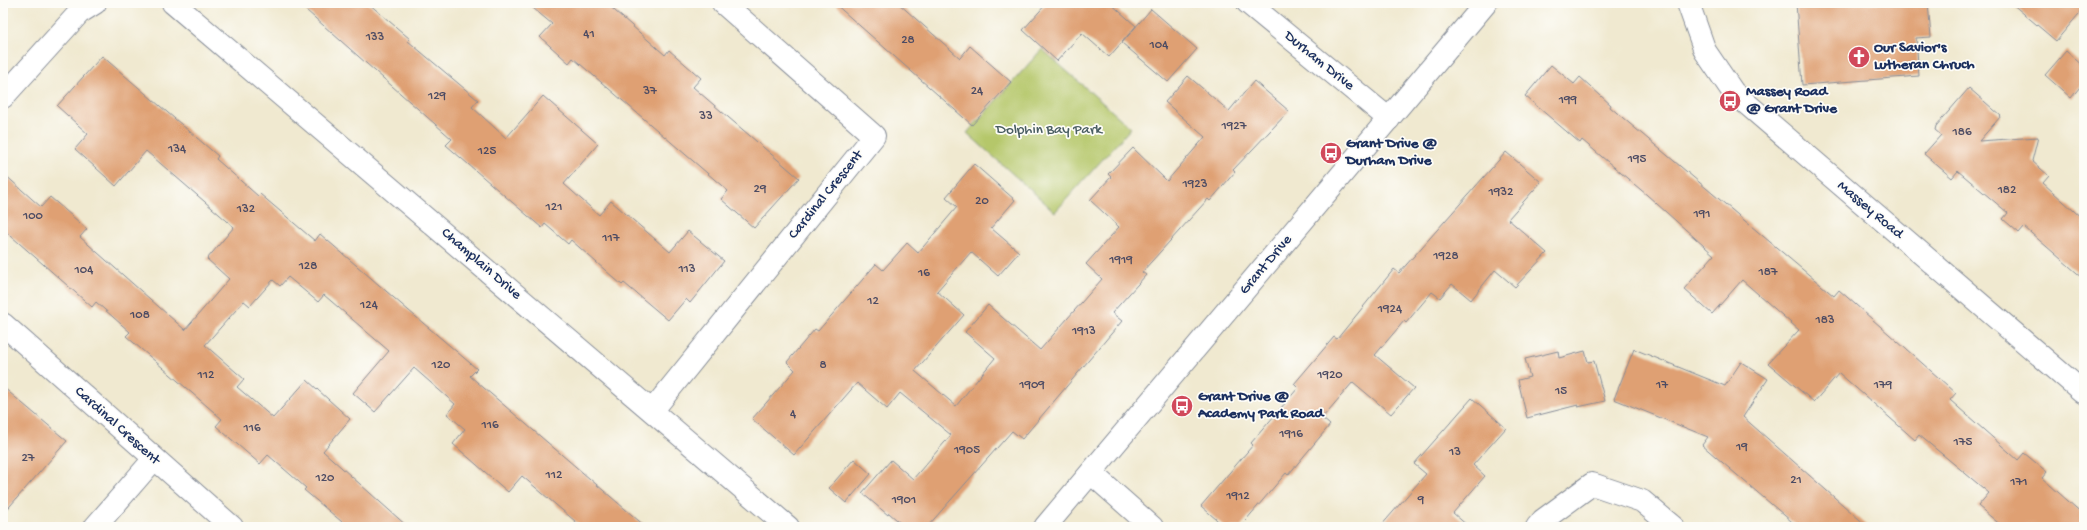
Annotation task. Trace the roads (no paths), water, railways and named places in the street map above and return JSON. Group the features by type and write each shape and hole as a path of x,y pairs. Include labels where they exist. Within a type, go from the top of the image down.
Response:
{"street":[{"path":"3,97 79,13 95,3"},
{"name":"Champlain Drive","path":"173,3 788,527"},
{"name":"Cardinal Crescent","path":"652,411 874,136 723,3"},
{"name":"Durham Drive","path":"1248,3 1389,119"},
{"name":"Grant Drive","path":"1045,527 1486,3"},
{"name":"Massey Road","path":"1688,3 1705,51 1733,92 2084,393"},
{"name":"Cardinal Crescent","path":"3,324 232,527"},
{"path":"94,527 154,459"},
{"path":"1091,473 1152,527"},
{"path":"1537,527 1543,520 1592,484 1642,501 1673,527"}],"place":[{"name":"Our Savior's Lutheran Chruch","path":"1859,57"},
{"name":"Massey Road @ Grant Drive","path":"1730,101"},
{"name":"Grant Drive @ Durham Drive","path":"1331,153"},
{"name":"Grant Drive @ Academy Park Road","path":"1182,406"}],"park label":[{"name":"Dolphin Bay Park","path":"1049,130"}]}
